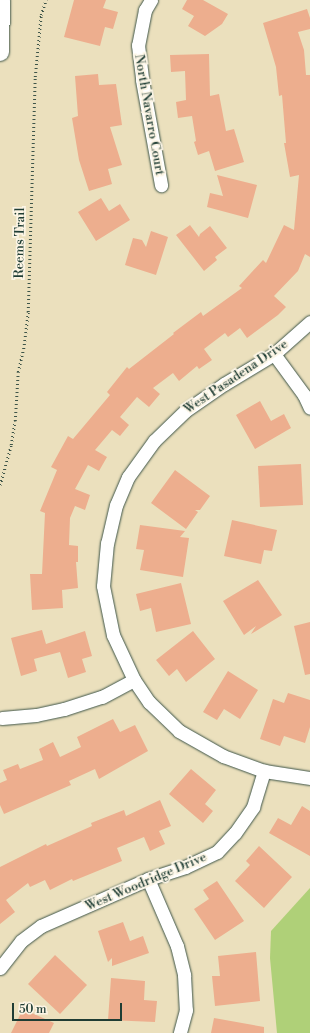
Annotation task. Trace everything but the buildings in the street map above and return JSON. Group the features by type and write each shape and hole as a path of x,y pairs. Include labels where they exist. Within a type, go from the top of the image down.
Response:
{"main road":[{"path":"0,52 1,0"}],"street":[{"name":"North Navarro Court","path":"151,0 145,10 138,45 142,80 161,185"},
{"name":"West Pasadena Drive","path":"310,322 274,354 224,384 185,411 154,441 128,477 116,506 107,543 103,586 113,635 134,680 149,702 179,731 223,756 264,771 310,778"},
{"path":"274,354 304,395 310,408"},
{"path":"2,718 36,715 64,709 102,697 134,680"},
{"name":"West Woodridge Drive","path":"0,968 21,941 41,926 148,879 185,867 217,852 236,834 253,807 264,771"},
{"path":"148,879 177,946 184,976 186,1010 180,1033"}],"path":[{"name":"Reems Trail","path":"0,485 12,439 18,396 18,372 28,312 35,77 41,15 46,0"}],"green space":[{"path":"310,888 310,1033 277,1033 270,958 271,931"}]}
